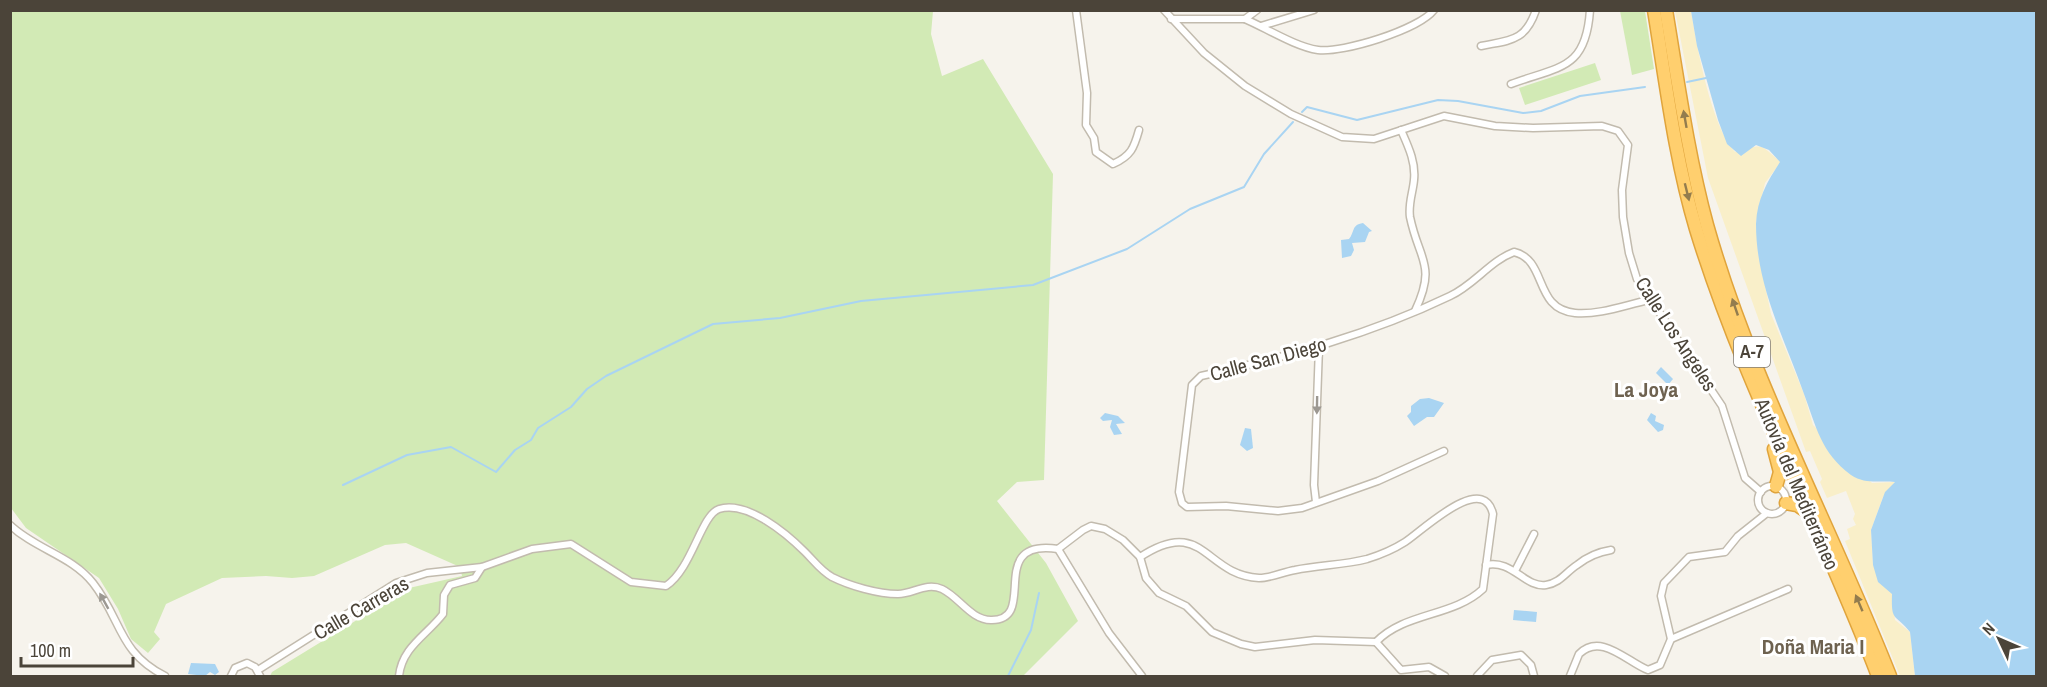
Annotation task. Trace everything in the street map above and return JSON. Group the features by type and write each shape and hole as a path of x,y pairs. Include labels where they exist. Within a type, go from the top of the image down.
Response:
{"highway":[{"name":"Autovía del Mediterráneo","path":"1654,10 1681,167 1696,228 1725,315 1878,676"},
{"name":"Autovía del Mediterráneo","path":"1666,10 1693,166 1707,226 1755,361 1890,676"},
{"path":"1725,315 1733,353 1779,461 1776,486"},
{"path":"1786,503 1797,505 1809,513"}],"street":[{"path":"1076,10 1087,93 1086,125 1094,138 1096,152 1113,164 1124,159 1132,152 1139,130"},
{"name":"Calle Los Angeles","path":"1164,10 1222,68 1291,114 1342,137 1374,139 1444,116 1495,126 1533,128 1602,126 1618,131 1628,145 1622,190 1629,253 1637,279 1649,300 1698,366 1722,406 1745,478 1761,492"},
{"path":"1245,19 1257,10"},
{"path":"1261,26 1314,10"},
{"path":"1172,19 1245,19 1307,47 1330,49 1366,42 1400,31 1418,24 1434,10"},
{"path":"1481,46 1519,37 1531,24 1536,10"},
{"path":"1511,84 1563,65 1580,54 1585,44 1590,10"},
{"path":"1401,130 1412,154 1415,178 1410,216 1422,250 1427,277 1425,288 1414,311"},
{"name":"Calle San Diego","path":"1444,451 1378,481 1302,508 1278,511 1226,506 1188,507 1182,503 1179,492 1195,379 1319,347 1414,311 1463,289 1504,255 1514,252 1529,258 1534,264 1544,293 1551,300 1574,313 1599,312 1649,300"},
{"path":"1316,502 1314,485 1319,347"},
{"path":"1570,676 1579,654 1594,647 1612,649 1644,669 1652,670 1660,665 1671,639 1661,596 1669,577 1689,557 1725,552 1738,536 1767,513 1779,513 1786,503 1783,490 1776,486 1768,486 1761,492 1759,504 1767,513"},
{"path":"1140,557 1159,544 1175,541 1202,549 1235,573 1261,578 1368,558 1402,544 1445,512 1469,499 1476,498 1488,504 1493,514 1485,583 1478,594 1408,621 1384,633 1376,642"},
{"path":"399,676 401,663 408,651 443,614 444,595 450,585 476,578 482,567 532,549 571,544 631,582 666,586 675,580 688,561 709,516 718,509 729,508 745,511 778,528 832,576 868,588 898,594 933,587 943,590 982,618 991,620 1007,615 1012,607 1016,598 1016,564 1024,556 1042,547 1058,549 1091,526 1114,534 1140,557 1146,578 1159,593 1186,606 1212,632 1255,647 1315,640 1376,642 1401,670 1429,667 1445,676"},
{"path":"10,525 79,570 93,582 122,637 136,656 165,676"},
{"path":"1515,571 1534,534"},
{"path":"1058,549 1109,633 1142,676"},
{"path":"1486,565 1500,564 1536,584 1548,585 1563,578 1586,559 1611,550"},
{"name":"Calle Carreras","path":"259,673 396,583 427,573 482,567"},
{"path":"1671,639 1788,588"},
{"path":"1477,676 1492,660 1521,655 1531,665 1534,676"},
{"path":"231,676 235,668 243,663 252,664 259,673"}],"green space":[{"path":"11,11 933,11 931,34 942,76 983,59 1053,174 1044,480 1017,482 997,501 1046,563 1078,621 1023,676 270,676 272,672 409,588 462,576 460,567 406,543 385,545 314,576 222,578 166,604 154,632 160,639 148,653 131,639 118,609 99,578 26,528 11,508"},
{"path":"1620,11 1645,11 1654,69 1632,75"},
{"path":"1595,63 1601,80 1525,105 1519,88"}],"sand":[{"path":"1675,11 1691,11 1706,85 1726,140 1735,152 1761,147 1781,162 1765,183 1756,222 1758,252 1771,314 1804,394 1813,425 1872,483 1895,482 1883,497 1871,530 1873,565 1892,594 1895,620 1910,632 1915,676 1900,676 1845,541 1850,539 1847,529 1856,525 1853,519 1855,514 1846,491 1827,498 1810,451 1806,452 1708,178"}],"water":[{"path":"1691,11 2036,11 2036,676 1915,676 1910,632 1893,614 1892,594 1878,582 1873,565 1871,530 1885,492 1895,482 1867,481 1851,475 1833,458 1816,428 1772,311 1757,247 1758,207 1767,184 1780,162 1769,150 1756,145 1741,156 1727,144 1697,46"},
{"path":"1363,223 1372,231 1369,232 1365,242 1352,243 1354,250 1351,256 1342,258 1341,240 1349,239 1355,227"},
{"path":"1661,367 1673,379 1668,385 1656,373"},
{"path":"1429,398 1444,403 1434,417 1427,417 1414,426 1407,416 1411,412 1411,406 1420,399"},
{"path":"1105,413 1118,416 1125,423 1116,424 1122,434 1114,435 1110,427 1112,420 1103,421 1100,418"},
{"path":"1651,413 1656,416 1655,421 1664,425 1663,430 1658,432 1647,420"},
{"path":"1245,428 1251,429 1253,448 1247,451 1240,445"},
{"path":"1514,610 1537,612 1536,622 1513,620"},
{"path":"191,663 215,664 219,672 215,675 210,672 205,676 188,674"}],"waterway":[{"path":"1687,82 1706,78"},
{"path":"1302,112 1307,107 1357,120 1438,100 1458,101 1523,113 1541,111 1580,96 1645,87"},
{"path":"343,485 407,455 451,447 496,472 515,450 531,440 538,428 571,407 587,389 606,376 713,324 780,318 861,301 1033,285 1127,249 1190,209 1244,187 1264,154 1293,122"},
{"path":"1008,676 1031,630 1039,593"}],"district":[{"name":"La Joya","path":"1646,390"},
{"name":"Doña Maria I","path":"1813,647"}]}
